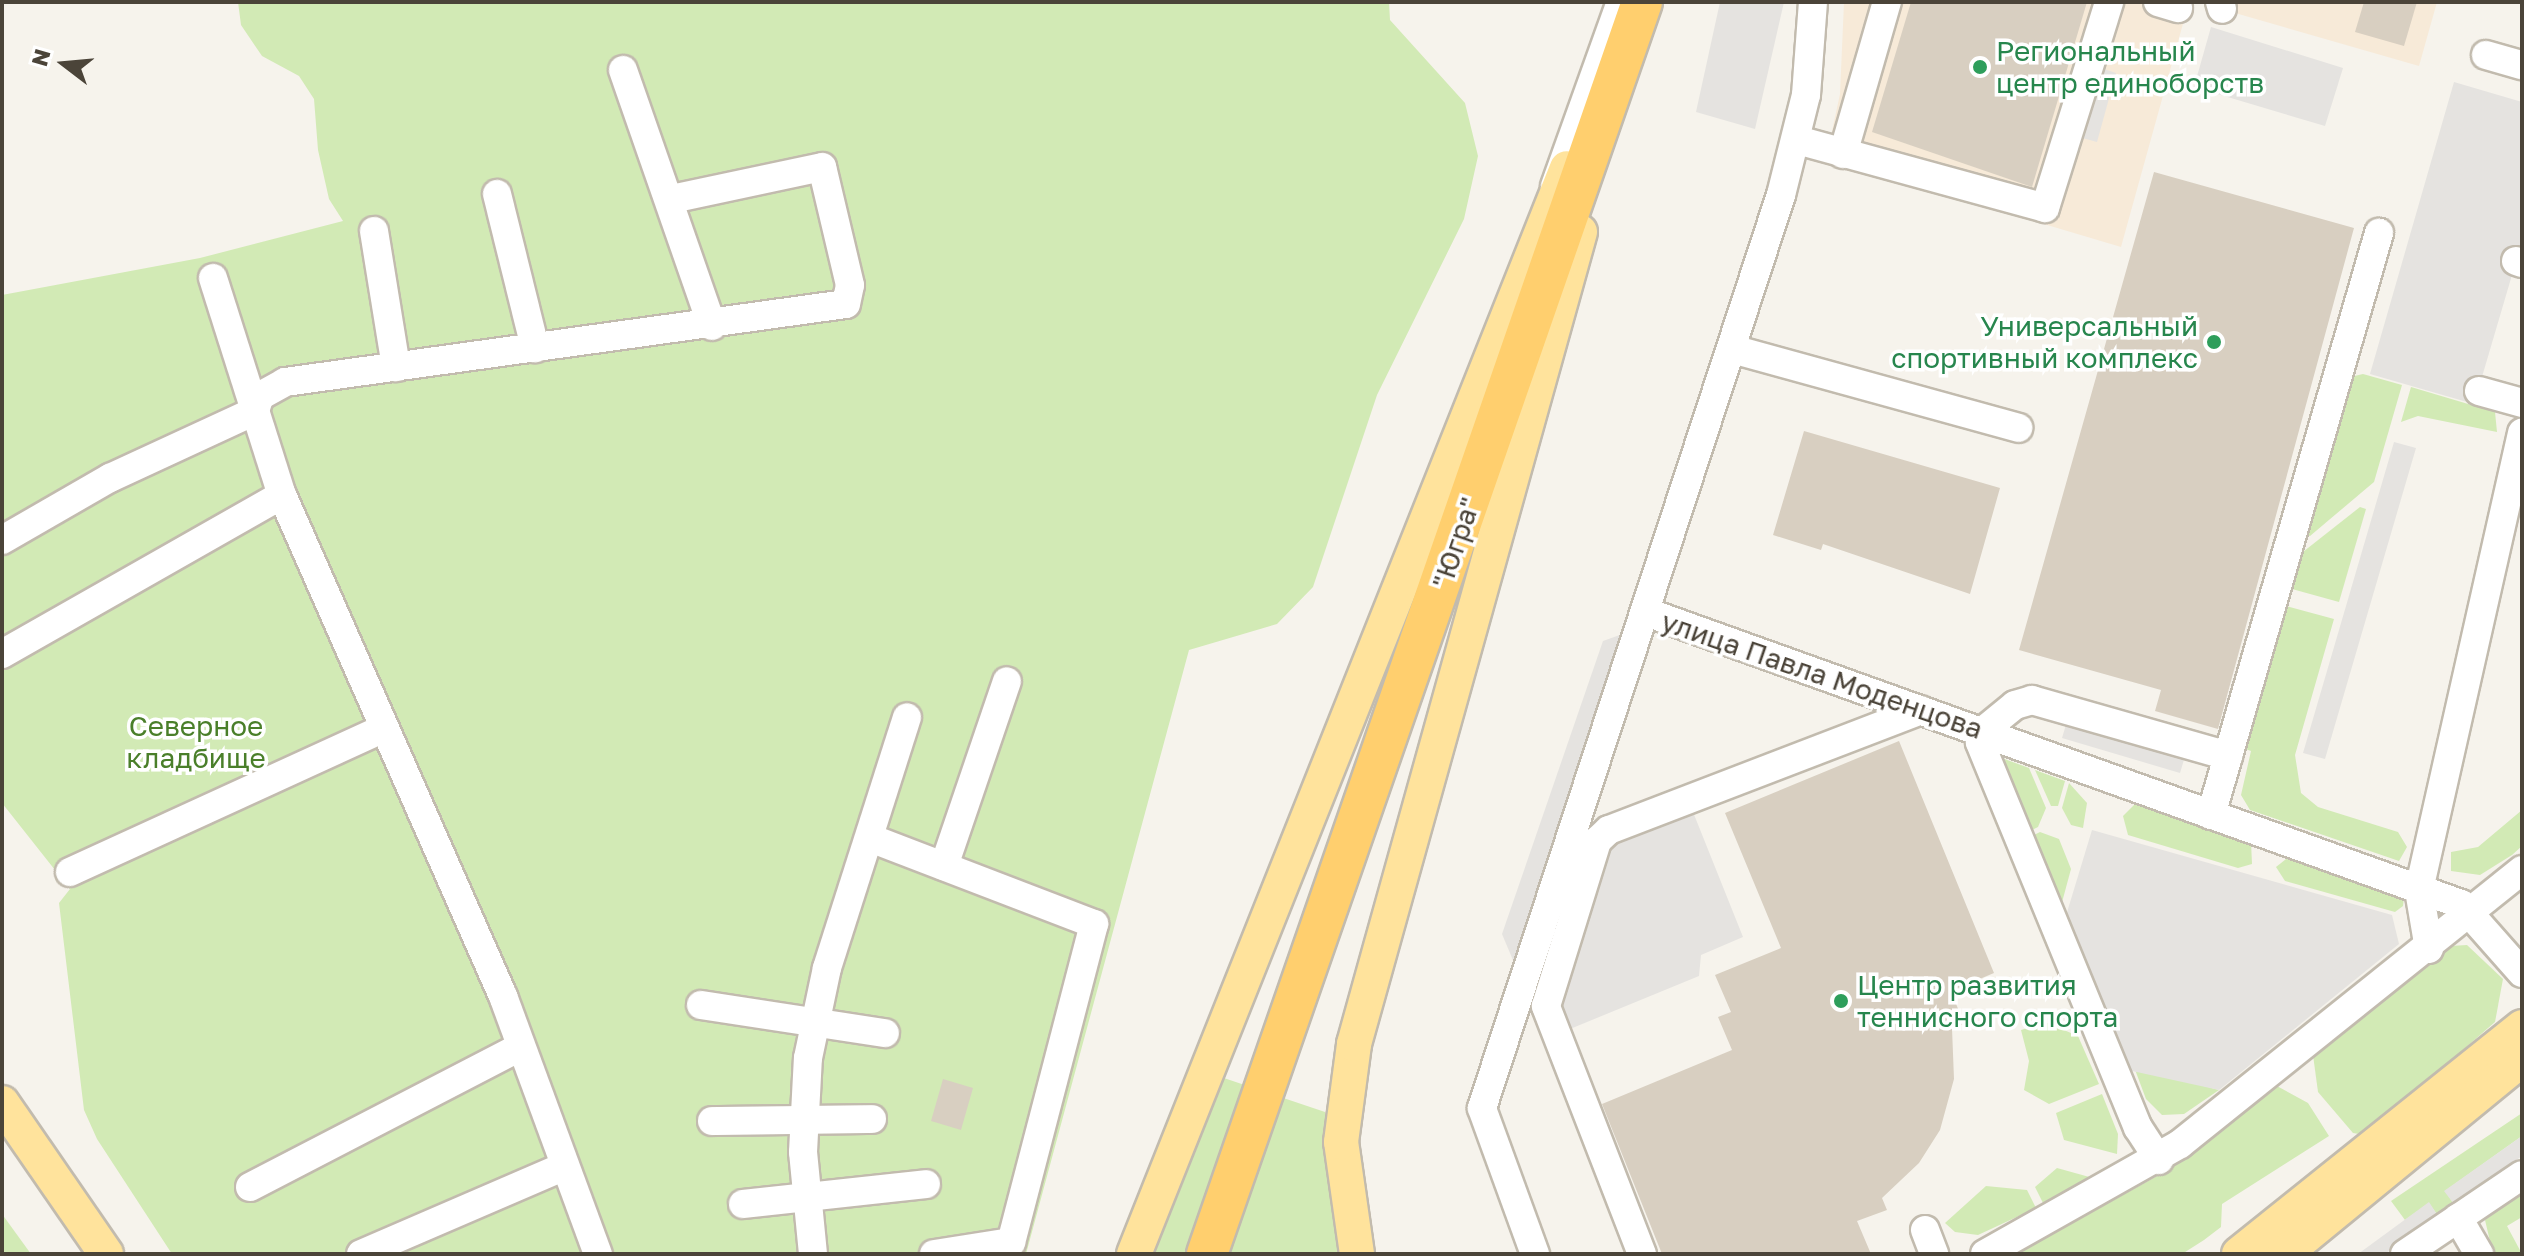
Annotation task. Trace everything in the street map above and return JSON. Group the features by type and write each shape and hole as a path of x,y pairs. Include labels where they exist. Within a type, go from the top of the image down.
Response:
{"highway":[{"name":"\"Югра\"","path":"1207,1254 1270,1084 1641,2"}],"main road":[{"path":"1134,1254 1533,247 1641,2"},
{"path":"1357,1254 1341,1142 1354,1044 1641,2"},
{"path":"2239,1254 2522,1027"},
{"path":"2284,1254 2522,1059"},
{"path":"2,1103 106,1254"}],"street":[{"path":"1533,247 1621,2"},
{"name":"улица Павла Моденцова","path":"1813,2 1797,140 1649,613 1983,731 2475,912"},
{"path":"1843,154 1887,2"},
{"path":"1797,140 2045,208 2109,2"},
{"path":"2486,55 2522,65"},
{"path":"623,70 672,199 712,326"},
{"path":"2,540 110,478 255,411 260,396 285,382 712,326 846,304 850,285 822,167 672,199"},
{"path":"497,194 535,348"},
{"path":"374,231 396,367"},
{"path":"2211,815 2379,233"},
{"path":"213,278 282,495 520,1047 598,1254"},
{"path":"1732,349 2018,428"},
{"path":"2479,391 2522,403"},
{"path":"2426,936 2419,890 2522,432"},
{"path":"2,654 282,495"},
{"path":"1535,1254 1482,1108 1649,613"},
{"path":"944,866 1007,681"},
{"path":"1849,684 1860,711 1850,737"},
{"path":"2159,1160 2138,1128 1990,773 1983,731 2032,700 2228,756"},
{"path":"1642,1254 1546,1006 1597,841 1609,830 1921,710"},
{"path":"813,1254 802,1119 814,1023 907,717"},
{"path":"70,872 382,729"},
{"path":"870,838 1094,924 1011,1242 934,1254"},
{"path":"1985,1254 2159,1160 2426,936 2475,912 2522,870"},
{"path":"2475,912 2522,973"},
{"path":"701,1005 885,1033"},
{"path":"250,1187 520,1047"},
{"path":"712,1121 872,1119"},
{"path":"361,1254 563,1167"},
{"path":"2405,1254 2522,1175"},
{"path":"743,1204 926,1184"},
{"path":"2458,1218 2479,1254"}],"shaded area":[{"path":"1720,2 1784,2 1755,129 1696,112"},
{"path":"1844,2 2189,2 2121,247 1826,159 1840,94"},
{"path":"2197,2 2437,2 2419,66"},
{"path":"2211,27 2343,68 2325,126 2194,87"},
{"path":"2095,66 2116,73 2097,142 2075,136"},
{"path":"2454,82 2522,102 2522,241 2474,404 2370,374"},
{"path":"2394,442 2416,448 2325,759 2303,753"},
{"path":"1631,631 1515,965 1502,934 1603,641"},
{"path":"2068,718 2186,753 2180,773 2062,738"},
{"path":"1691,807 1743,937 1701,955 1699,976 1570,1029 1560,1001 1609,840"},
{"path":"2092,830 2392,915 2399,944 2219,1090 2123,1069 2065,919"},
{"path":"2522,1136 2522,1156 2454,1204 2444,1191"},
{"path":"2429,1202 2438,1216 2385,1254 2358,1254"}],"green space":[{"name":"Северное кладбище","path":"238,2 1389,2 1390,20 1465,103 1478,156 1464,219 1377,395 1313,587 1277,624 1189,650 1026,1254 172,1254 97,1139 84,1110 59,903 70,889 2,803 2,295 200,258 343,221 329,199 318,150 314,99 299,76 262,56 241,25"},
{"path":"2363,374 2402,385 2374,482 2310,536 2302,534 2350,377"},
{"path":"2411,387 2495,412 2497,432 2418,416 2401,422"},
{"path":"2360,507 2366,509 2339,602 2292,589 2294,559"},
{"path":"2286,606 2334,619 2295,755 2301,793 2318,807 2398,832 2407,847 2399,861 2250,810 2241,795 2251,751 2240,747"},
{"path":"1999,757 2029,768 2046,808 2038,827 2030,831"},
{"path":"2035,770 2065,781 2058,806 2051,806"},
{"path":"2069,783 2087,803 2083,828 2071,825 2062,808"},
{"path":"2138,801 2251,842 2252,864 2238,868 2128,835 2123,816"},
{"path":"2522,810 2522,846 2512,855 2480,875 2451,871 2451,852 2478,847"},
{"path":"2040,832 2059,839 2071,869 2061,906 2032,836"},
{"path":"2290,856 2404,897 2403,906 2395,912 2285,881 2276,867"},
{"path":"2467,945 2503,979 2495,1022 2365,1135 2353,1133 2318,1092 2313,1055 2450,946"},
{"path":"2045,1022 2078,1036 2099,1084 2049,1104 2024,1090 2029,1061 2021,1030"},
{"path":"2134,1067 2219,1090 2184,1114 2162,1115 2146,1099"},
{"path":"1218,1076 1325,1112 1326,1169 1341,1254 1147,1254"},
{"path":"2275,1085 2308,1103 2329,1136 2222,1204 2221,1227 2204,1240 2182,1254 2016,1254 2159,1175"},
{"path":"2102,1094 2118,1134 2117,1154 2064,1140 2056,1113"},
{"path":"2522,1113 2522,1136 2445,1191 2454,1204 2438,1216 2429,1203 2405,1220 2391,1201"},
{"path":"2057,1168 2093,1178 2043,1203 2035,1187"},
{"path":"1986,1186 2027,1190 2036,1208 1978,1235 1955,1232 1945,1223"},
{"path":"2522,1191 2522,1217 2507,1226 2522,1254 2493,1254 2485,1220"},
{"path":"2,1214 31,1254 2,1254"}],"building":[{"name":"Региональный центр единоборств","path":"1911,2 2087,2 2032,187 1872,132"},
{"path":"2364,2 2417,2 2404,46 2355,32"},
{"name":"Универсальный спортивный комплекс","path":"2154,172 2354,228 2218,729 2155,711 2161,690 2019,650"},
{"path":"1804,431 2000,488 1970,594 1823,544 1821,550 1773,535"},
{"name":"Центр развития теннисного спорта","path":"1899,741 1994,973 1951,991 1964,1024 1952,1028 1954,1079 1940,1130 1919,1163 1882,1198 1887,1210 1857,1221 1871,1254 1662,1254 1602,1104 1732,1050 1718,1017 1731,1012 1715,975 1781,948 1725,813"},
{"path":"943,1079 973,1088 961,1130 931,1121"}],"place":[{"name":"Региональный центр единоборств","path":"1980,67"},
{"name":"Универсальный спортивный комплекс","path":"2214,342"},
{"name":"Центр развития теннисного спорта","path":"1841,1001"}]}
